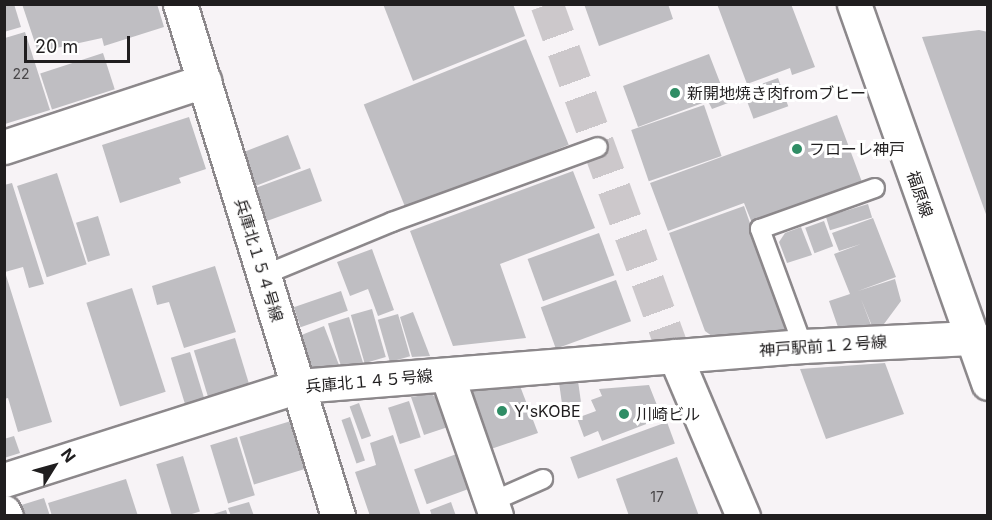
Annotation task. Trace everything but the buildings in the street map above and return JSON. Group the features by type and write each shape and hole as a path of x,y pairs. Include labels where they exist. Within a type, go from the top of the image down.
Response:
{"street":[{"name":"兵庫北１５４号線","path":"180,4 338,516"},
{"name":"福原線","path":"854,4 979,341 987,383"},
{"path":"4,147 204,81"},
{"name":"神戸駅前１２号線","path":"675,356 803,346 979,341"},
{"path":"675,356 743,516"},
{"name":"兵庫北１４５号線","path":"4,480 298,386 675,356"},
{"path":"447,375 494,509"}],"lane":[{"path":"264,275 392,222 598,147"},
{"path":"803,346 760,230 875,188"},
{"path":"494,509 543,479"}],"tunnel":[{"path":"547,4 675,356"}],"place":[{"name":"新開地焼き肉fromブヒー","path":"675,93"},
{"name":"フローレ神戸","path":"797,149"},
{"name":"Y'sKOBE","path":"502,411"},
{"name":"川崎ビル","path":"624,414"}]}
